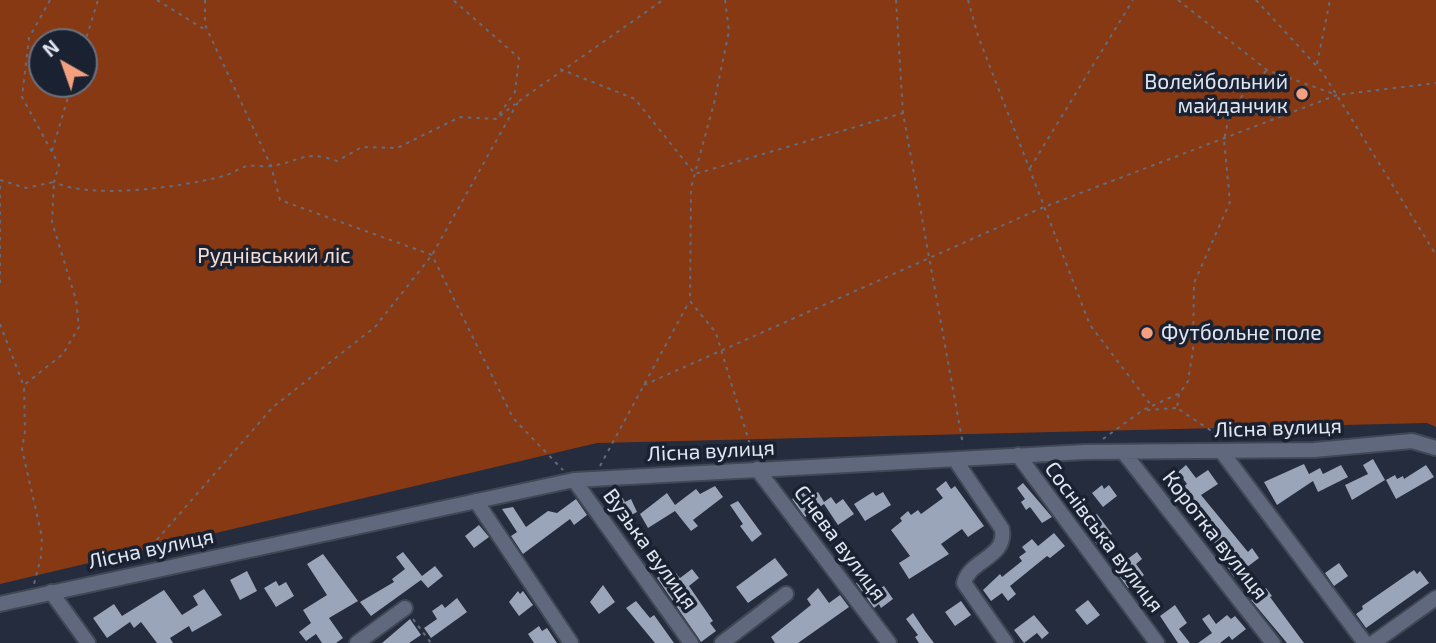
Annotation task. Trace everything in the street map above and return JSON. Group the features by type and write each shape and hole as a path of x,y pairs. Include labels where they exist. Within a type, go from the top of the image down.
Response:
{"street":[{"name":"Лісна вулиця","path":"0,604 574,480 1085,452 1314,450 1412,442 1436,448"},
{"path":"1222,452 1365,643"},
{"name":"Коротка вулиця","path":"1124,453 1273,643"},
{"name":"Соснівська вулиця","path":"1018,455 1157,643"},
{"path":"960,460 1002,528 1003,539 999,548 966,575 964,583 1006,643"},
{"name":"Січева вулиця","path":"757,469 889,643"},
{"name":"Вузька вулиця","path":"574,480 691,643"},
{"path":"476,500 571,643"},
{"path":"51,592 88,643"},
{"path":"722,643 786,594"},
{"path":"1373,643 1436,598"},
{"path":"357,643 405,608"}],"path":[{"path":"24,385 63,354 79,327 76,300 52,222 54,182 59,165 22,97 29,38 50,0"},
{"path":"89,28 98,0"},
{"path":"157,0 209,33"},
{"path":"205,0 205,25 271,166 280,200 432,255 513,418 574,480"},
{"path":"453,0 519,58 515,92 496,119"},
{"path":"0,180 26,188 54,182 68,188 102,192 186,184 226,176 246,166 271,166 315,154 337,160 362,147 397,148 460,117 496,119 560,69 663,0"},
{"path":"592,479 690,301 691,188 714,103 729,31 725,0"},
{"path":"896,0 903,113 960,460"},
{"path":"968,0 978,36 1090,325 1152,406"},
{"path":"1029,169 1133,0"},
{"path":"1178,0 1267,70 1337,96"},
{"path":"1256,0 1317,66 1436,255"},
{"path":"1317,66 1330,0"},
{"path":"560,69 635,99 695,174"},
{"path":"1177,408 1180,393 1188,381 1194,350 1194,283 1230,202 1224,140 1228,121 1242,96 1267,70"},
{"path":"644,385 1044,207 1337,96 1436,83"},
{"path":"52,152 68,98"},
{"path":"125,576 273,407 375,327 432,255 518,102"},
{"path":"695,174 903,113"},
{"path":"0,186 0,283"},
{"path":"690,301 716,334 757,469"},
{"path":"0,324 24,385 25,431 22,449 42,537 41,557 31,597"},
{"path":"1085,452 1143,410 1180,393"},
{"path":"1143,410 1177,408 1222,437 1222,452"},
{"path":"405,608 431,643"}],"green space":[{"name":"Руднівський ліс","path":"0,0 1436,0 1436,427 1427,423 597,443 0,584"}],"building":[{"path":"1373,459 1385,480 1352,500 1345,485 1368,474 1363,465"},
{"path":"1304,464 1309,474 1320,468 1323,474 1341,465 1348,477 1318,492 1313,481 1277,505 1264,482"},
{"path":"1186,465 1196,478 1208,470 1218,484 1201,495 1248,552 1252,548 1259,558 1234,577 1218,553 1221,551 1175,493 1187,484 1178,472"},
{"path":"1426,465 1434,477 1396,499 1386,480 1395,475 1397,479 1403,476 1404,479"},
{"path":"946,481 951,489 955,486 984,526 968,537 962,529 941,544 949,554 909,579 899,563 910,556 891,530 902,521 900,518 908,511 911,515 918,510 921,514 943,498 936,489"},
{"path":"1023,483 1052,517 1042,523 1030,507 1026,510 1021,502 1025,499 1017,488"},
{"path":"1102,485 1104,489 1109,485 1117,496 1103,507 1092,493"},
{"path":"715,486 723,497 693,520 698,526 691,531 675,511 648,528 640,514 667,493 675,505 696,489 700,494"},
{"path":"812,491 814,494 818,492 824,502 831,497 836,504 843,499 854,514 838,525 824,504 805,517 792,499 803,492 805,495"},
{"path":"873,492 876,496 883,492 891,505 865,521 854,504"},
{"path":"622,497 625,502 631,499 637,512 619,521 610,503"},
{"path":"576,499 587,515 574,525 570,519 523,554 511,536 517,532 502,509 513,507 526,527 548,511 557,513"},
{"path":"738,501 762,534 752,542 740,526 743,524 730,505"},
{"path":"1097,514 1112,534 1097,545 1084,524"},
{"path":"479,525 489,537 474,548 465,536"},
{"path":"1054,533 1065,546 1050,558 1047,556 1010,586 1016,594 1008,601 1002,593 991,601 983,590 1000,574 1002,577 1022,561 1019,557 1026,552 1022,547 1032,539 1038,546"},
{"path":"403,552 422,576 435,566 443,576 428,588 421,580 371,616 360,602 394,582 392,579 405,569 396,557"},
{"path":"1137,552 1142,559 1136,564 1144,575 1128,588 1120,577 1124,574 1118,566"},
{"path":"323,554 358,601 329,618 343,638 336,643 322,643 316,634 306,641 299,632 311,623 303,610 327,595 307,564"},
{"path":"775,558 788,575 748,603 736,587"},
{"path":"1339,563 1348,576 1334,586 1325,573"},
{"path":"671,567 680,578 692,569 699,578 689,586 713,621 710,623 716,631 701,642 657,578"},
{"path":"1414,570 1417,574 1420,571 1429,583 1366,628 1356,614 1363,609 1362,606"},
{"path":"247,571 257,591 240,600 230,580"},
{"path":"868,574 879,589 884,586 893,599 881,608 879,604 874,608 856,583"},
{"path":"276,581 279,586 286,582 294,596 276,607 264,588"},
{"path":"603,585 615,602 599,614 590,602"},
{"path":"818,588 829,603 840,595 849,607 798,643 775,643 771,637 811,605 807,599"},
{"path":"1266,588 1304,643 1287,643 1251,600"},
{"path":"204,589 222,615 192,632 189,626 170,638 173,643 157,643 141,622 134,628 130,622 107,638 93,618 114,604 122,616 164,590 182,615 198,605 193,596"},
{"path":"518,591 520,594 523,591 533,605 519,616 509,602"},
{"path":"457,598 467,612 431,638 424,628 437,619 432,611 442,604 445,608"},
{"path":"1088,600 1100,615 1087,625 1075,610"},
{"path":"636,601 650,618 654,615 674,643 655,643 626,608"},
{"path":"961,601 971,615 955,626 945,612"},
{"path":"1175,605 1187,623 1179,629 1190,643 1178,643 1160,616"},
{"path":"913,613 934,643 919,643 915,637 918,635 906,619"},
{"path":"1209,614 1216,624 1227,615 1231,619 1235,616 1246,629 1232,640 1229,636 1220,643 1198,643 1212,633 1202,619"},
{"path":"1034,615 1049,633 1042,639 1037,633 1024,643 1014,630"},
{"path":"410,619 421,635 409,643 382,643"},
{"path":"539,626 542,631 547,628 557,643 534,643 528,634"}],"place":[{"name":"Волейбольний майданчик","path":"1302,94"},
{"name":"Футбольне поле","path":"1147,333"}]}
